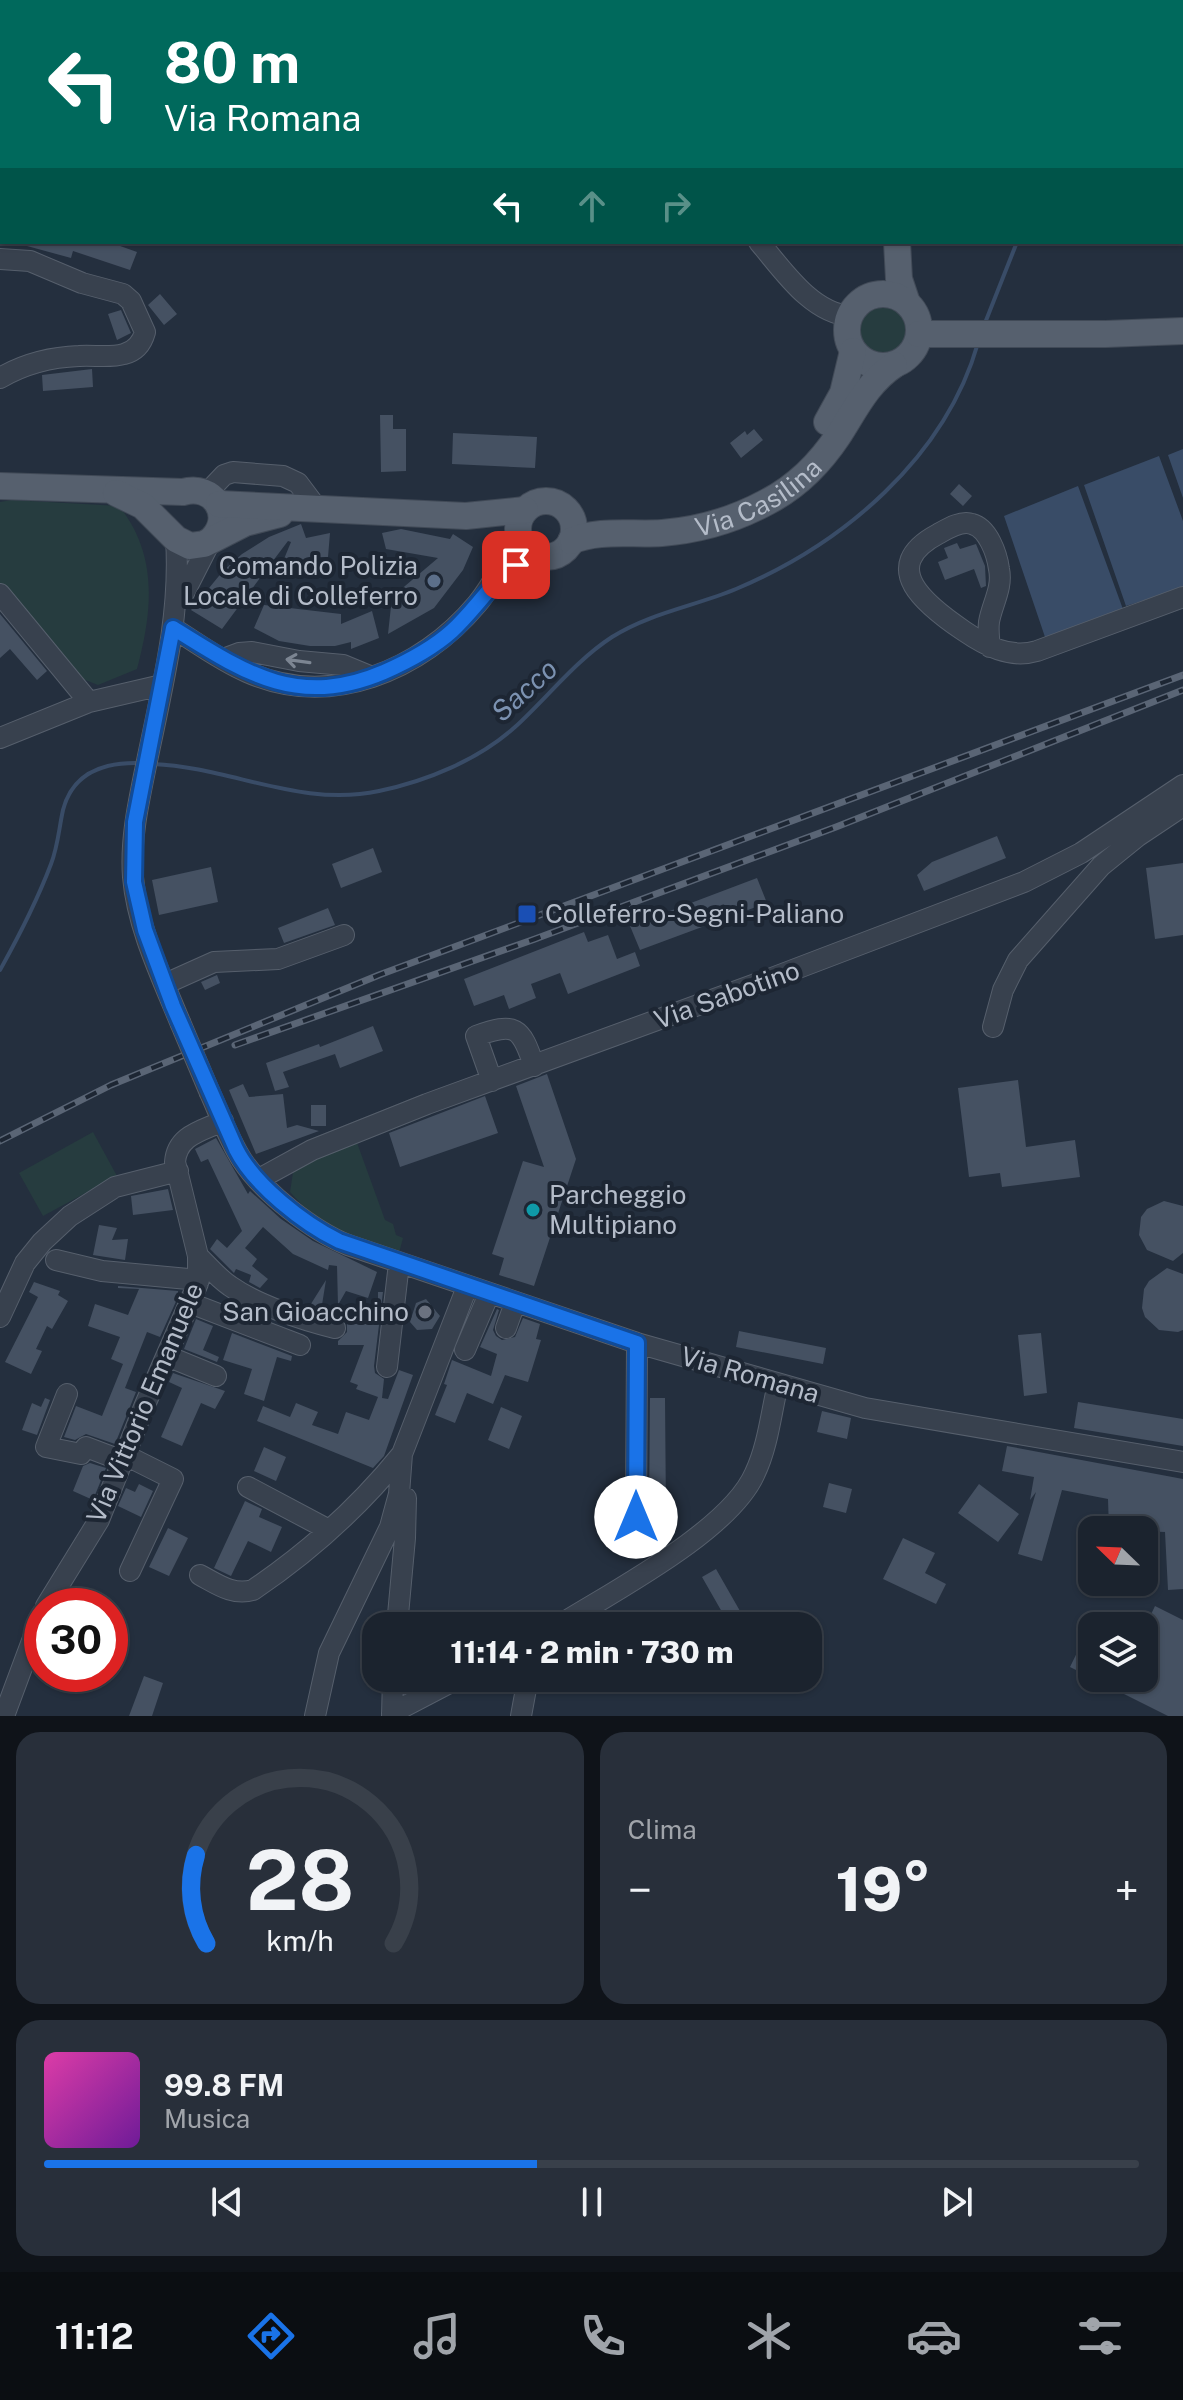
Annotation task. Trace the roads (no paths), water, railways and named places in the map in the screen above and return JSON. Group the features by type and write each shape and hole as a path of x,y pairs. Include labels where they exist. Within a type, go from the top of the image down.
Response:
{"main road":[{"path":"875,295 885,244"},
{"path":"897,244 899,279 907,303 914,312 919,334 911,353 894,365 871,364 853,351 847,328 856,306 875,295 897,297 907,303"},
{"path":"919,334 1183,331"},
{"name":"Via Casilina","path":"571,531 687,512 723,503 757,488 790,464 825,425 843,393 853,351"},
{"name":"Via Casilina","path":"571,531 597,535 692,529 733,518 767,502 812,469 870,386 894,365"},
{"path":"0,486 108,490 466,516 525,533 542,501 552,501 561,505 571,531"},
{"path":"108,490 143,506 173,535 190,546 212,540 259,519 322,507"},
{"path":"173,535 167,520 168,509 174,499 203,497"},
{"path":"203,497 222,524 212,540"},
{"name":"Via Casilina","path":"525,533 553,556 566,548 571,531"}],"street":[{"path":"761,244 818,305 833,313 850,316"},
{"path":"0,259 32,251 82,283 123,294 131,301 145,335 138,346 125,354 70,356 24,366 0,378"},
{"path":"990,647 989,623 1000,580 999,567 991,545 981,530 973,524 964,523 921,544 910,556 908,571 915,588 930,605 990,647 1010,654 1029,653 1183,597"},
{"path":"174,621 223,659 256,676 310,687 336,687 372,677 440,642 476,606 525,533"},
{"path":"173,535 178,577 174,621"},
{"path":"174,621 212,540"},
{"path":"0,594 89,702"},
{"name":"Via Romana","path":"174,621 133,841 134,882 142,920 180,1022 240,1156 259,1179 317,1230 399,1263 637,1343 878,1412 1183,1462"},
{"path":"0,738 89,702 162,685"},
{"name":"Via Sabotino","path":"259,1179 312,1150 1034,877 1081,853 1183,785"},
{"path":"993,1027 1003,990 1018,960 1101,866 1183,806"},
{"path":"165,984 214,962 278,959 344,935"},
{"path":"492,1081 476,1036 503,1027 515,1030 525,1038 534,1066"},
{"path":"0,1317 29,1258 70,1216 115,1187 178,1171 175,1157 182,1140 223,1121"},
{"name":"Via Vittorio Emanuele","path":"57,1588 96,1526 199,1280 198,1256 178,1171"},
{"path":"198,1256 237,1291 335,1328"},
{"path":"56,1260 96,1270 199,1280"},
{"path":"387,1367 399,1263"},
{"path":"315,1716 331,1647 385,1540 399,1494 402,1454 467,1287"},
{"path":"465,1350 489,1294"},
{"path":"190,1303 300,1345"},
{"path":"506,1328 515,1303"},
{"path":"636,1517 637,1343"},
{"path":"167,1356 216,1376"},
{"path":"580,1612 695,1539 732,1507 758,1465 778,1384"},
{"path":"67,1394 46,1447 81,1454 86,1447 124,1458 173,1479 130,1571"},
{"path":"200,1575 233,1591 248,1592 329,1530 366,1497 402,1454"},
{"path":"398,1612 406,1516 402,1454"},
{"path":"248,1487 329,1530"},
{"path":"4,1716 24,1662"},
{"path":"392,1715 393,1692"},
{"path":"392,1715 434,1692"},
{"path":"521,1716 525,1692"}],"water":[{"path":"1183,449 1183,498 1168,455"},
{"path":"1159,456 1183,521 1183,588 1126,606 1084,485"},
{"path":"1078,486 1124,612 1045,637 1004,516"}],"waterway":[{"name":"Sacco","path":"985,323 1016,244"},
{"name":"Sacco","path":"153,764 210,772 294,791 350,795 379,791 451,768 501,739 573,668 612,637 642,622 736,589 776,570 851,522 915,460 941,424 963,385 978,343"},
{"name":"Sacco","path":"0,970 46,878 63,810 74,786 103,767 140,763"}],"railway":[{"path":"0,1141 111,1085 379,975 1183,675"},
{"path":"235,1045 535,939 836,827 1183,690"}],"place":[{"name":"Comando Polizia Locale di Colleferro","path":"434,581"},
{"name":"Colleferro-Segni-Paliano","path":"527,914"},
{"name":"Parcheggio Multipiano","path":"533,1210"},
{"name":"San Gioacchino","path":"425,1312"}]}
